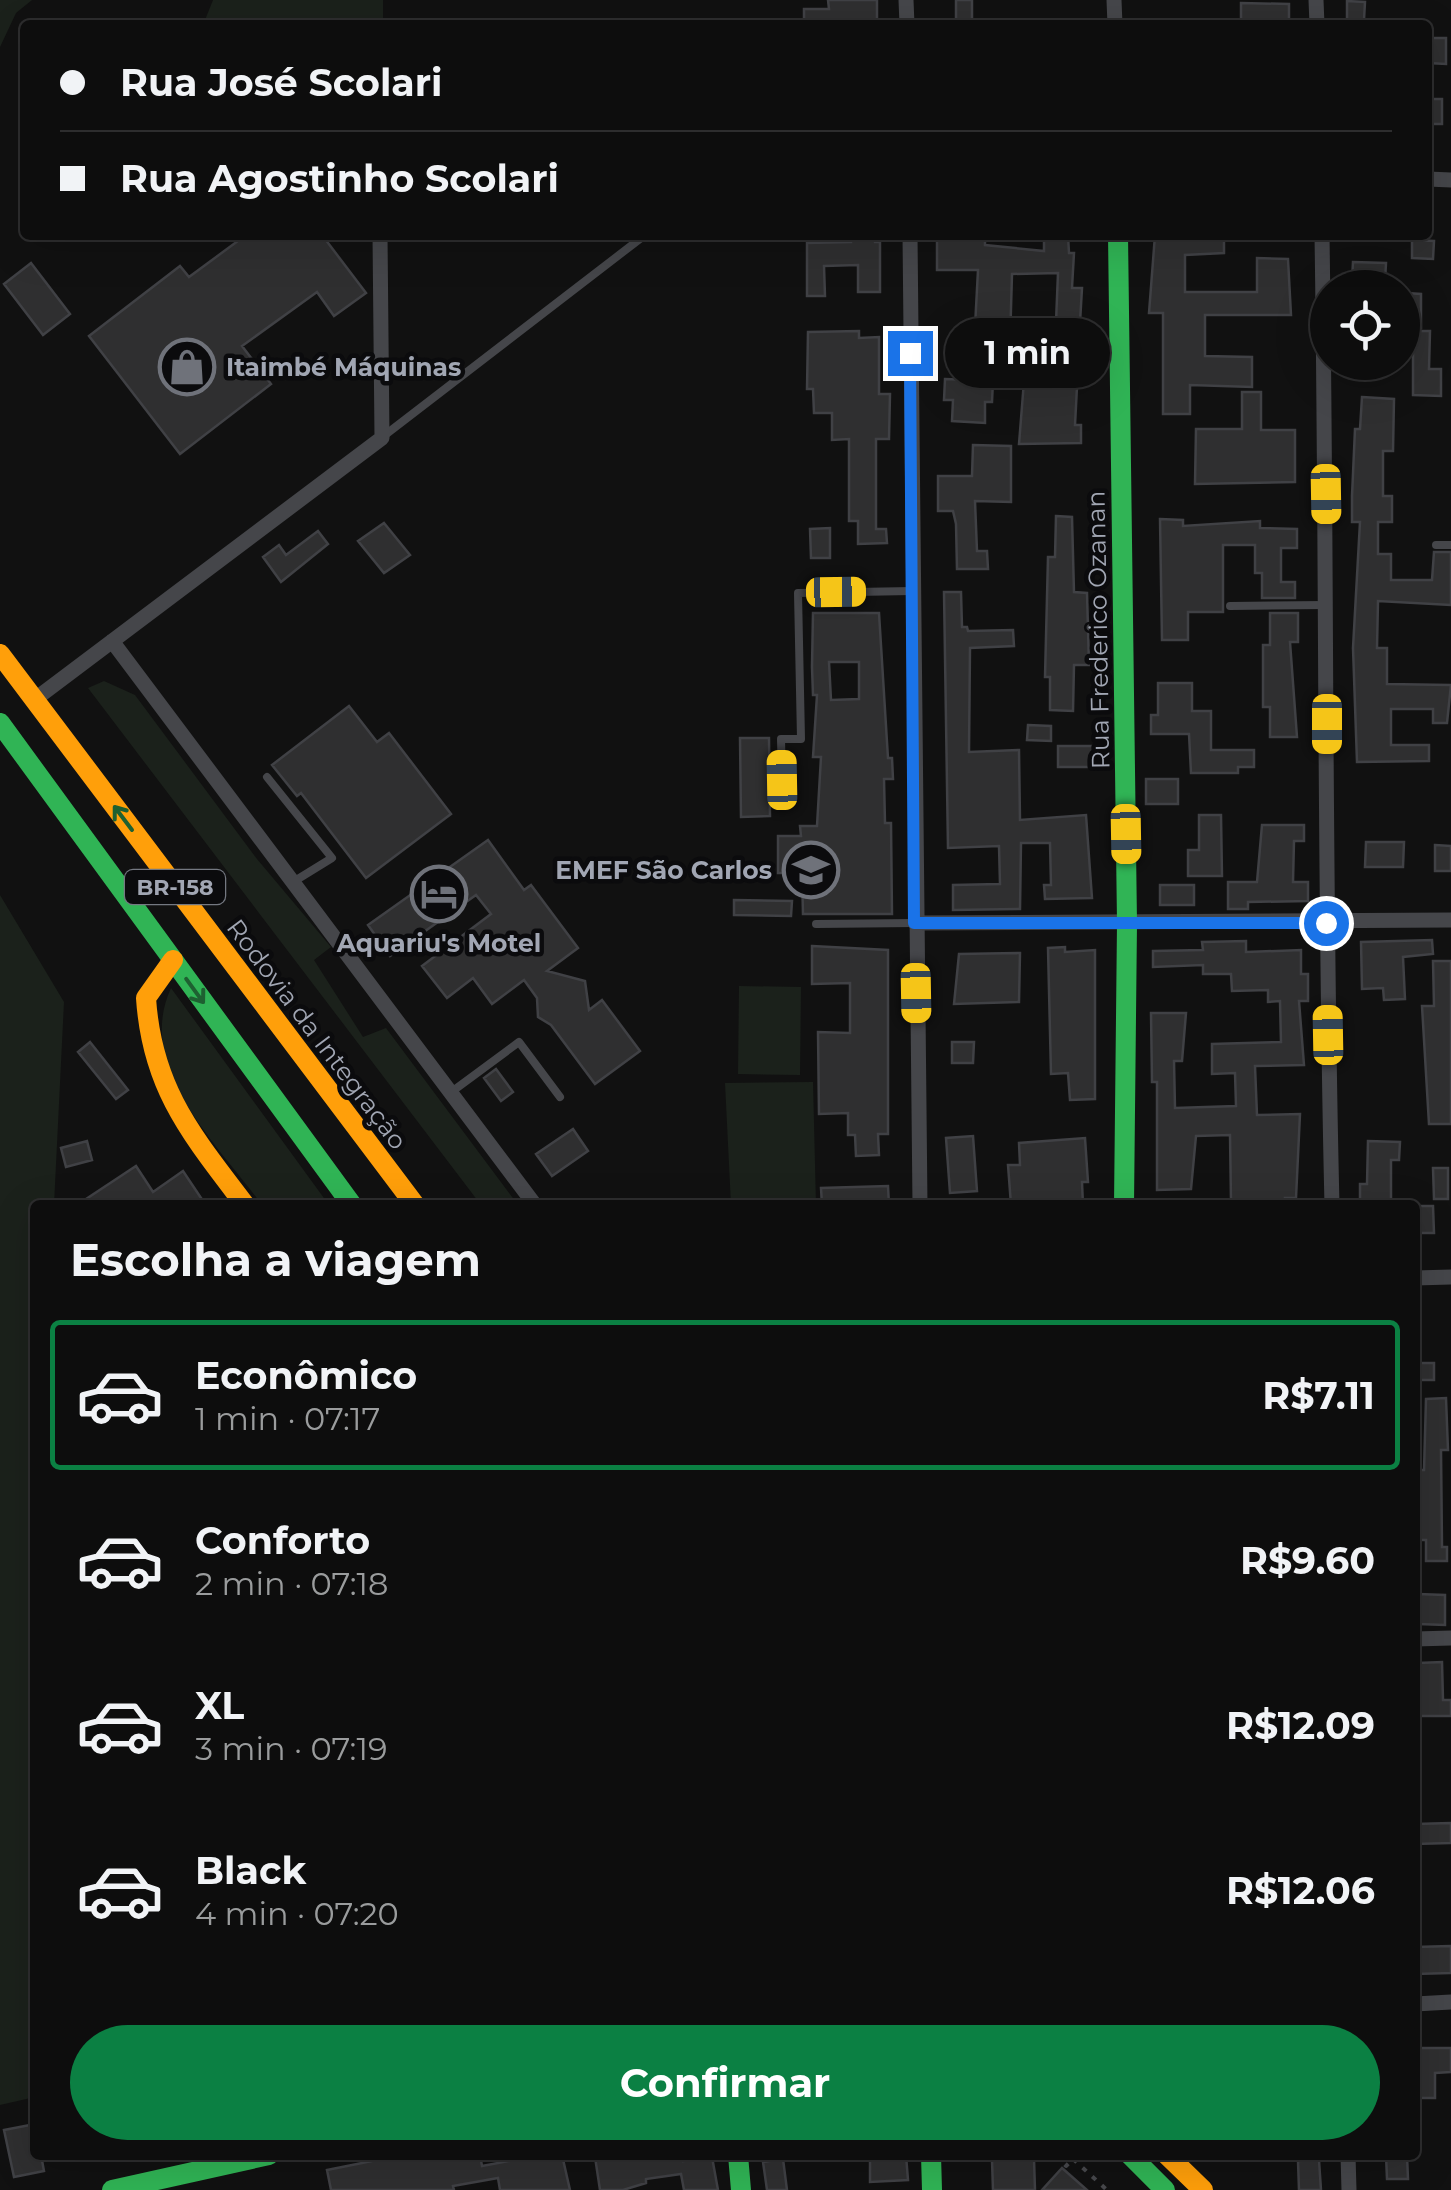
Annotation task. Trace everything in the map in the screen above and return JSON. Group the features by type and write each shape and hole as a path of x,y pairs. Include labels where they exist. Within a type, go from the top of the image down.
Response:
{"main road":[{"name":"Rua Frederico Ozanan","path":"1118,240 1127,923 1124,1200"},
{"name":"Rodovia da Integração","path":"0,654 411,1200"},
{"path":"0,724 34,700"},
{"name":"BR-158","path":"0,724 348,1200"},
{"path":"173,960 146,998 154,1067 165,1096 240,1200"},
{"path":"112,2190 246,2160"},
{"path":"738,2160 741,2190"},
{"path":"931,2160 932,2190"},
{"path":"1134,2160 1149,2182 1165,2190"},
{"path":"1173,2160 1201,2188"}],"street":[{"path":"34,700 382,438 380,240"},
{"path":"910,240 914,923 920,1200"},
{"path":"1322,240 1328,605 1326,923 1332,1200"},
{"path":"112,641 530,1200"},
{"path":"914,923 1451,920"},
{"path":"1420,1278 1451,1277"},
{"path":"1420,1639 1451,1638"},
{"path":"1420,2004 1451,2002"},
{"path":"1192,2160 1201,2188"},
{"path":"1348,2160 1348,2190"}],"lane":[{"path":"382,438 398,420 638,240"},
{"path":"1436,545 1451,545"},
{"path":"782,780 782,739 801,739 798,593 912,591"},
{"path":"1230,606 1328,605"},
{"path":"267,776 332,858 292,882"},
{"path":"816,924 914,923"},
{"path":"450,1092 519,1042 560,1097"}],"path":[{"path":"1074,2160 1106,2190"}],"shaded area":[{"path":"0,0 32,0 16,13 0,47"},
{"path":"213,0 383,0 383,20 205,20"},
{"path":"104,681 135,695 257,859 331,947 314,960 363,1037 386,1028 514,1200 477,1200 88,688"},
{"path":"0,895 64,1002 54,1200 30,1200 30,2098 0,2105"},
{"path":"739,986 801,987 800,1075 738,1074"},
{"path":"171,988 325,1200 258,1200 186,1104 163,1047 162,1018"},
{"path":"813,1082 816,1200 731,1200 725,1083"}],"building":[{"path":"828,0 877,0 877,20 804,20 804,9 829,9"},
{"path":"956,0 972,0 972,20 956,20"},
{"path":"1347,1 1365,2 1364,20 1347,20"},
{"path":"1241,3 1289,4 1289,20 1241,20"},
{"path":"1432,38 1446,38 1446,64 1432,63"},
{"path":"1432,99 1442,99 1442,124 1432,124"},
{"path":"239,240 326,240 366,293 334,316 317,292 242,346 271,384 180,454 89,336 180,266 189,277"},
{"path":"937,240 985,240 985,245 1044,251 1044,240 1068,240 1069,253 1074,253 1072,288 1082,288 1080,323 1085,323 1084,369 1078,368 1075,425 1081,425 1081,443 1019,444 1024,381 1060,383 1060,342 1040,341 1040,322 1056,322 1058,273 1012,274 1009,377 988,374 993,328 975,327 978,270 937,270"},
{"path":"1155,240 1224,240 1224,253 1185,255 1185,292 1257,292 1257,258 1288,259 1291,315 1205,315 1205,356 1252,357 1252,387 1190,385 1190,414 1163,414 1163,313 1149,313"},
{"path":"1412,240 1434,241 1433,259 1412,258"},
{"path":"880,242 880,292 858,292 858,265 824,266 825,296 807,296 807,243"},
{"path":"1353,262 1386,263 1386,270 1353,270"},
{"path":"31,263 70,314 43,335 4,284"},
{"path":"859,331 859,338 879,337 879,394 890,394 889,439 876,439 876,529 886,529 887,543 858,544 858,521 849,521 849,439 832,440 832,413 814,413 813,389 807,389 808,332"},
{"path":"1420,331 1430,331 1429,369 1441,369 1441,396 1413,395 1413,380 1420,380"},
{"path":"945,379 993,381 992,402 985,402 985,423 952,421 953,400 944,400"},
{"path":"1242,392 1261,392 1261,430 1295,430 1295,482 1195,484 1196,429 1242,429"},
{"path":"1362,397 1394,399 1393,451 1383,451 1383,496 1392,496 1392,522 1378,522 1378,554 1391,554 1391,580 1432,580 1434,552 1451,552 1451,605 1378,601 1377,648 1387,648 1387,684 1451,685 1447,723 1433,723 1433,709 1391,709 1391,745 1429,745 1429,761 1357,762 1353,648 1360,522 1352,522 1352,496 1355,429 1360,429"},
{"path":"973,445 1011,446 1011,502 975,501 977,551 987,551 988,569 957,569 956,524 953,511 938,511 938,476 972,476"},
{"path":"1056,516 1072,517 1074,592 1087,593 1089,665 1074,665 1073,711 1050,710 1050,677 1045,677 1048,557 1055,557"},
{"path":"1160,519 1183,520 1183,526 1260,521 1260,528 1297,529 1297,548 1281,548 1281,582 1295,582 1295,598 1262,598 1262,573 1255,573 1255,545 1223,545 1223,612 1188,612 1188,640 1162,640"},
{"path":"384,523 410,555 384,573 358,541"},
{"path":"830,528 830,558 811,558 810,529"},
{"path":"318,531 328,544 281,582 263,557 279,545 286,555"},
{"path":"944,592 961,592 962,627 968,631 1013,630 1014,646 970,648 969,752 1019,750 1020,820 1086,815 1092,898 1045,899 1044,885 1051,885 1050,843 1021,843 1020,909 953,910 953,885 1000,884 999,846 948,848"},
{"path":"813,613 879,613 888,758 892,758 893,779 884,779 885,823 891,823 892,914 803,914 802,873 778,873 778,836 801,836 800,826 817,826 821,757 813,757 817,695 813,695","holes":["829,662 859,662 859,699 831,700"]},
{"path":"1270,613 1298,613 1298,642 1290,642 1297,737 1270,737 1270,707 1263,707 1263,645 1270,645"},
{"path":"1158,683 1192,683 1192,711 1211,711 1211,750 1254,750 1254,767 1238,767 1238,773 1191,773 1189,734 1151,734 1151,715 1158,715"},
{"path":"349,706 377,742 389,733 451,814 366,878 301,793 297,796 272,765"},
{"path":"1028,725 1051,726 1051,741 1027,740"},
{"path":"740,738 769,738 770,816 741,817"},
{"path":"1058,746 1093,746 1093,767 1058,767"},
{"path":"1146,779 1178,779 1178,804 1146,804"},
{"path":"1199,815 1221,815 1222,876 1188,876 1188,850 1199,850"},
{"path":"1262,825 1304,825 1304,841 1294,841 1293,882 1308,882 1308,901 1248,902 1248,909 1228,909 1228,882 1257,882"},
{"path":"488,840 524,890 531,885 578,948 547,971 585,981 589,1010 602,1000 640,1051 595,1084 551,1025 538,1017 537,998 524,980 492,1004 473,978 447,998 422,966 491,914 476,895 390,956 368,925"},
{"path":"1366,842 1404,842 1403,867 1365,867"},
{"path":"1435,845 1451,846 1451,871 1435,871"},
{"path":"1160,885 1194,885 1194,905 1160,905"},
{"path":"734,900 792,901 791,916 734,915"},
{"path":"1432,940 1433,954 1403,957 1405,999 1384,1000 1383,988 1362,989 1361,942"},
{"path":"1246,941 1246,952 1301,950 1301,974 1308,974 1308,1001 1299,1001 1304,1065 1255,1066 1257,1115 1300,1114 1296,1198 1231,1200 1230,1135 1196,1136 1191,1189 1157,1190 1157,1082 1152,1082 1151,1013 1186,1013 1182,1061 1174,1061 1175,1108 1236,1106 1235,1073 1212,1074 1212,1044 1281,1042 1280,1001 1268,1002 1268,990 1232,991 1231,974 1203,974 1203,965 1153,967 1153,951 1203,950 1202,942"},
{"path":"812,946 888,950 888,1134 878,1134 879,1155 856,1156 855,1135 848,1135 848,1113 819,1114 818,1032 850,1033 850,983 812,984"},
{"path":"1065,947 1065,952 1095,950 1095,1099 1070,1100 1068,1073 1051,1074 1048,948"},
{"path":"1020,953 1019,1002 954,1004 959,954"},
{"path":"1433,961 1451,961 1451,1124 1429,1124 1422,1006 1434,1006"},
{"path":"90,1042 128,1090 116,1099 78,1052"},
{"path":"952,1042 974,1042 973,1063 952,1063"},
{"path":"496,1069 513,1092 501,1101 484,1078"},
{"path":"573,1129 588,1151 552,1176 536,1154"},
{"path":"973,1136 977,1191 950,1193 946,1138"},
{"path":"1085,1138 1088,1182 1082,1182 1083,1200 1011,1200 1008,1165 1020,1165 1019,1143"},
{"path":"87,1141 92,1160 66,1167 61,1148"},
{"path":"1368,1141 1400,1142 1399,1160 1391,1160 1391,1200 1360,1200 1360,1184 1367,1184"},
{"path":"136,1166 153,1192 183,1171 201,1198 198,1200 85,1200"},
{"path":"1433,1168 1448,1168 1448,1199 1434,1199"},
{"path":"888,1186 889,1200 822,1200 821,1188"},
{"path":"1420,1206 1433,1206 1434,1233 1420,1233"},
{"path":"1420,1363 1434,1363 1434,1380 1420,1380"},
{"path":"1446,1398 1448,1450 1441,1450 1442,1547 1447,1547 1447,1561 1426,1561 1426,1540 1420,1540 1426,1399"},
{"path":"1420,1594 1445,1595 1445,1625 1420,1624"},
{"path":"1442,1662 1443,1700 1451,1700 1451,1716 1420,1716 1420,1663"},
{"path":"1451,1823 1451,1843 1420,1844 1420,1824"},
{"path":"1451,1946 1451,1973 1420,1974 1420,1947"},
{"path":"1420,2048 1451,2048 1451,2072 1435,2073 1435,2098 1420,2098"},
{"path":"30,2125 30,2160 42,2160 44,2171 14,2177 4,2130"},
{"path":"377,2160 481,2160 482,2166 514,2160 563,2160 570,2190 500,2190 498,2178 453,2186 454,2190 331,2190 327,2170"},
{"path":"595,2160 713,2160 718,2190 684,2190 681,2174 646,2179 646,2183 623,2190 600,2190"},
{"path":"783,2160 787,2190 767,2190 763,2162"},
{"path":"870,2160 906,2160 908,2180 870,2182"},
{"path":"992,2160 1034,2160 1035,2190 993,2190"},
{"path":"1319,2160 1321,2190 1299,2190 1298,2161"},
{"path":"1386,2160 1407,2160 1408,2179 1387,2179"},
{"path":"1062,2168 1087,2190 1042,2190"}],"traffic: fast":[{"path":"1118,240 1127,923 1124,1200"},
{"path":"0,723 348,1200"},
{"path":"112,2190 247,2160"},
{"path":"738,2160 741,2190"},
{"path":"931,2160 932,2190"},
{"path":"1135,2160 1165,2190"}],"traffic: slow":[{"path":"0,654 411,1200"},
{"path":"173,960 146,998 157,1059 192,1133 241,1200"},
{"path":"1172,2160 1203,2190"}],"place":[{"name":"Itaimbé Máquinas","path":"187,367"},
{"name":"EMEF São Carlos","path":"811,870"},
{"name":"Aquariu's Motel","path":"439,894"}],"route":[{"path":"910,353 914,923 1326,923"}]}
